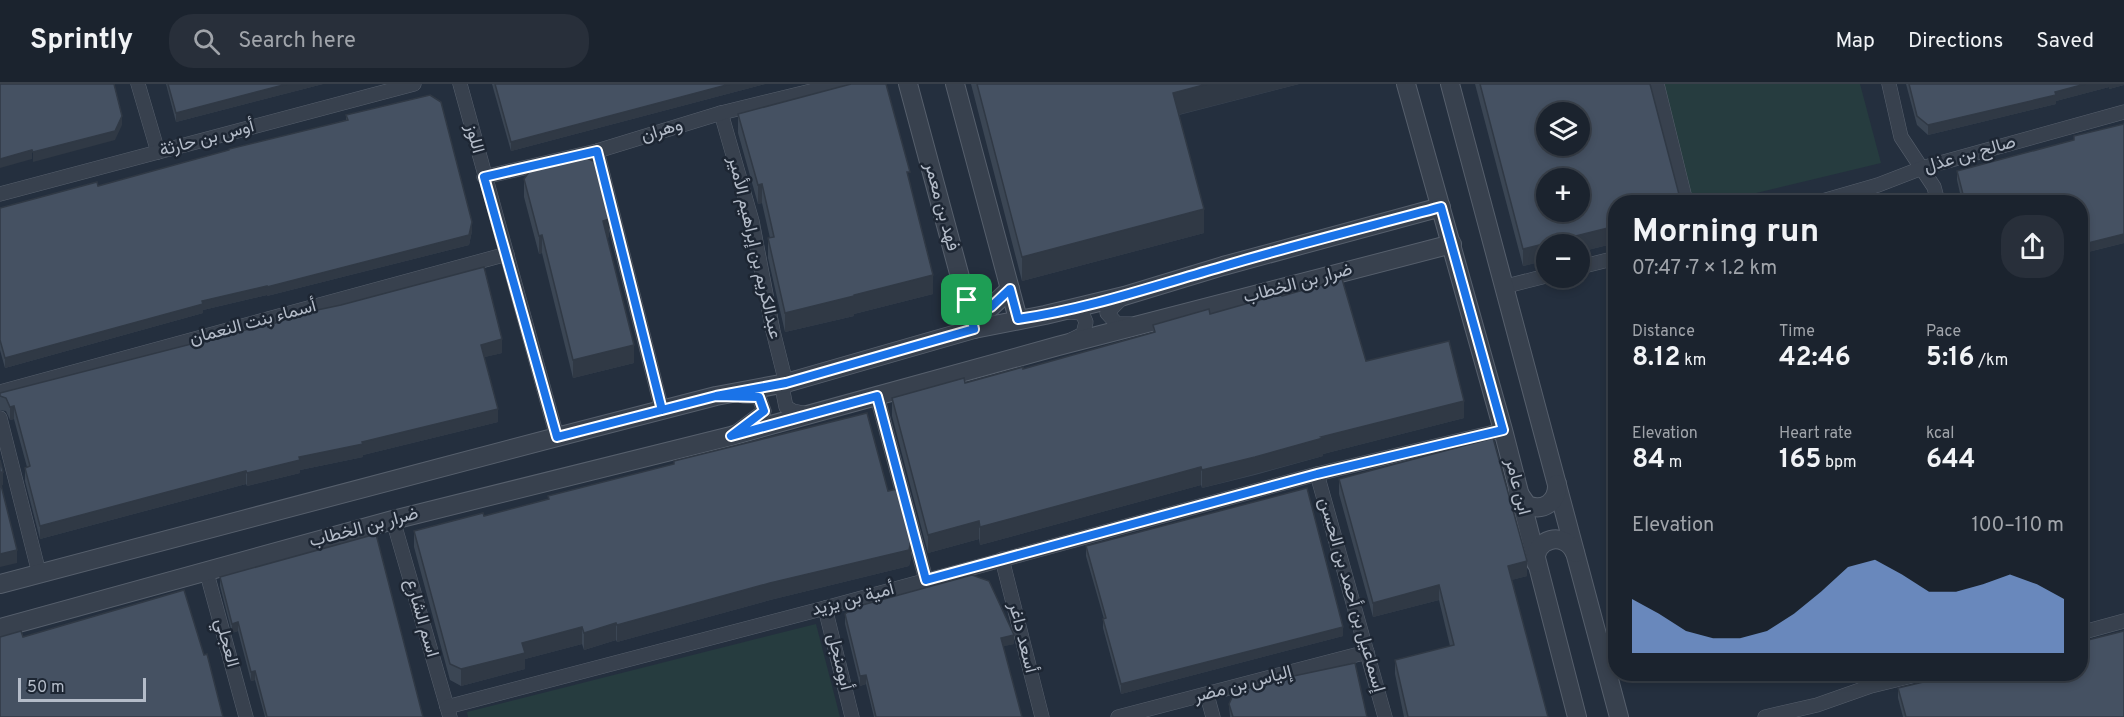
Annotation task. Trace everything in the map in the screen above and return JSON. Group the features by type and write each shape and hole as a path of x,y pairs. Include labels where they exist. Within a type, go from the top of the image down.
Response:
{"street":[{"path":"138,84 158,152"},
{"name":"أوس بن حارثة","path":"0,194 414,84"},
{"name":"اللوز","path":"460,84 557,437"},
{"name":"وهران","path":"484,177 597,151 721,113 840,84"},
{"name":"فهد بن معمر","path":"908,84 974,329"},
{"path":"955,84 1018,319"},
{"name":"ابن عامر","path":"1406,84 1503,430 1577,717"},
{"path":"1450,84 1608,676"},
{"path":"1657,84 1684,195"},
{"path":"1889,84 1901,137 1934,187 1936,195"},
{"name":"صالح بن عذل","path":"1843,195 1878,185 1922,168 2124,112"},
{"name":"عبدالكريم بن إبراهيم الأمير","path":"721,113 752,220 773,331 786,383"},
{"path":"597,151 662,410"},
{"name":"ضرار بن الخطاب","path":"1045,315 1124,296 1223,266 1441,207"},
{"name":"ضرار بن الخطاب","path":"0,628 393,520 731,436 1058,346 1452,244"},
{"name":"أسماء بنت النعمان","path":"0,392 507,254"},
{"path":"1590,264 1608,260"},
{"path":"1503,286 1536,278"},
{"path":"967,300 991,307 1010,289"},
{"name":"ضرار بن الخطاب","path":"1124,296 1107,313 1117,324 1144,324"},
{"name":"ضرار بن الخطاب","path":"0,584 716,396 786,383 974,329 1018,319 1073,311 1082,312 1085,317 1083,334 1058,346"},
{"path":"786,383 783,392 786,407 808,414"},
{"name":"ضرار بن الخطاب","path":"716,396 759,397 764,411 731,436"},
{"path":"877,396 926,580"},
{"path":"0,418 39,573"},
{"name":"أمية بن يزيد","path":"448,712 1317,474 1503,430"},
{"name":"إسماعيل بن أحمد بن الحسن","path":"1317,474 1385,717"},
{"path":"1517,491 1527,505 1538,508 1554,500 1557,495 1557,483"},
{"name":"اسم الشارع","path":"393,520 448,712"},
{"path":"1536,564 1539,547 1554,538 1570,544 1576,555"},
{"name":"أسعد داغر","path":"1002,559 1042,717"},
{"name":"العجلي","path":"206,570 246,717"},
{"name":"أبومنجل","path":"825,608 852,717"},
{"path":"2088,631 2124,621"},
{"name":"إلياس بن مضر","path":"1118,717 1367,652"},
{"path":"1609,681 1619,717"},
{"path":"1765,717 1818,711 1870,686 1891,681"},
{"path":"1207,695 1213,717"}],"green space":[{"path":"1660,84 1860,84 1881,163 1748,195 1686,195"},
{"path":"816,624 840,717 468,717 467,712"}],"building":[{"path":"0,84 114,84 122,116 115,131 0,159"},
{"path":"168,84 287,84 176,113"},
{"path":"495,84 730,84 511,142"},
{"path":"851,84 886,84 910,172 907,172 933,275 785,313 768,238 774,237 762,184 758,185 738,114"},
{"path":"977,84 1207,84 1173,93 1204,209 1022,257"},
{"path":"1480,84 1650,84 1679,195 1608,195 1608,228 1584,234 1536,234 1536,246 1523,249"},
{"path":"1909,84 2085,84 2055,92 2056,95 1928,125 1917,116"},
{"path":"430,95 441,102 472,222 469,235 267,287 202,301 203,304 5,358 0,340 0,208 97,182 98,186 229,149 348,120 346,115"},
{"path":"2124,124 2124,234 2088,243 2088,195 1963,195 1957,171 2074,140 2074,136"},
{"path":"583,156 595,162 609,219 603,221 634,345 573,360 542,235 539,236 524,179 531,169"},
{"path":"484,267 502,339 481,345 498,409 362,442 363,444 299,457 300,460 247,473 246,471 40,526 25,468 30,466 14,406 10,407 6,398 0,396 0,393 280,322 279,318 341,305"},
{"path":"1342,279 1366,361 1449,341 1464,401 1321,437 1323,438 1255,457 1202,470 1201,467 980,527 979,521 928,535 892,398 964,378 965,383 1023,367 1023,369 1155,332 1153,325 1209,309 1210,314"},
{"path":"867,413 888,491 897,489 911,541 909,550 770,583 584,633 582,627 522,643 525,653 461,669 450,664 414,531 483,513 484,516 549,499 548,496 674,464 674,461"},
{"path":"1493,438 1527,561 1508,566 1548,717 1408,717 1395,660 1454,645 1439,585 1373,603 1339,479"},
{"path":"0,481 17,550 0,554"},
{"path":"1307,488 1343,627 1121,684 1086,546"},
{"path":"376,534 423,717 267,717 255,671 251,672 238,622 232,624 220,577"},
{"path":"972,575 989,581 1014,635 1001,638 1022,717 876,717 866,675 860,676 845,614 855,607"},
{"path":"184,590 204,655 207,654 223,717 0,717 0,637 21,631 23,637"},
{"path":"2124,631 2124,717 1906,717 1898,688 1928,681 2088,681 2088,640"},
{"path":"1355,663 1367,717 1233,717 1229,704 1235,691"}],"route":[{"path":"967,300 974,329 786,383 716,396 610,424 557,437 484,177 597,151 662,410 716,396 759,397 764,411 745,423 731,436 877,396 926,580 1317,474 1503,430 1441,207 1223,266 1124,296 1045,315 1018,319 1010,289 991,307 967,300"}]}
